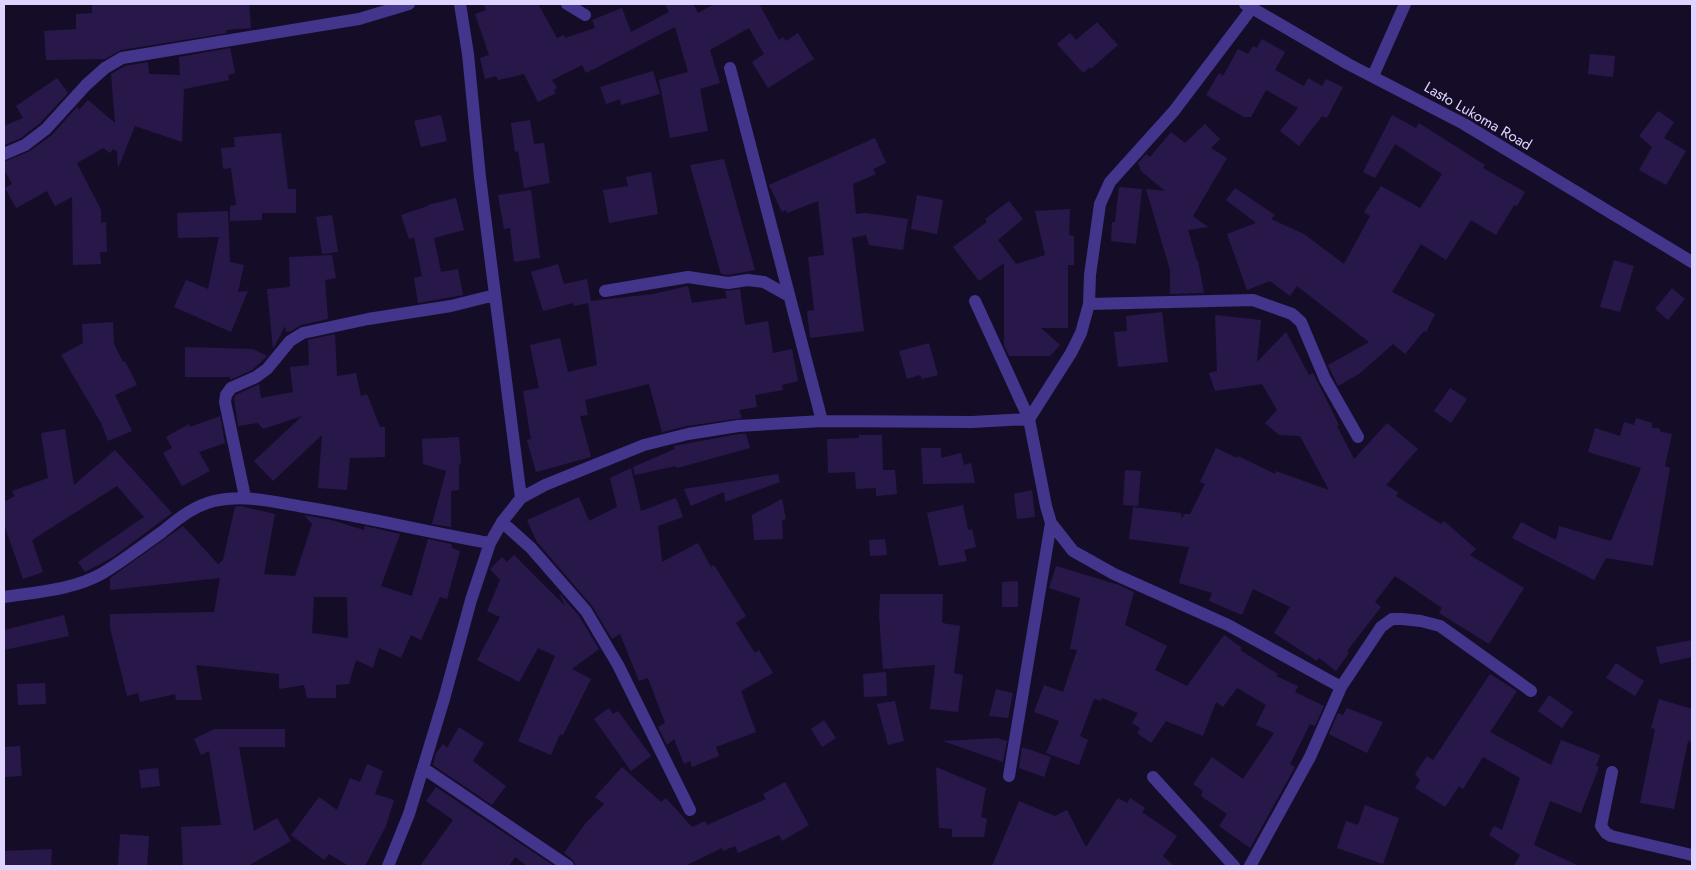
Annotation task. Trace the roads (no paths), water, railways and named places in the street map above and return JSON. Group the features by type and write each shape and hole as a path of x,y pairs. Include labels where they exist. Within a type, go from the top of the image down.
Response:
{"street":[{"path":"4,154 25,145 46,129 86,84 105,68 122,58 359,19 409,4"},
{"path":"460,4 468,54 480,177 521,498"},
{"path":"567,4 585,15"},
{"path":"1373,76 1405,4"},
{"path":"1029,420 1081,334 1089,304 1090,275 1100,204 1110,182 1174,111 1248,6"},
{"name":"Lasto Lukoma Road","path":"1248,6 1348,64 1464,124 1692,262"},
{"path":"730,68 822,421"},
{"path":"605,291 688,277 728,283 748,280 764,282 789,296"},
{"path":"245,497 225,402 226,395 231,388 256,377 267,369 290,342 303,333 368,319 451,306 495,295"},
{"path":"976,300 1029,420 1051,523 1073,551 1114,574 1228,625 1341,688"},
{"path":"1089,304 1254,300 1292,314 1302,322 1326,379 1358,436"},
{"path":"388,866 409,814 444,699 471,600 490,543 502,522 521,498 545,485 644,445 688,434 738,426 822,421 972,422 1029,420"},
{"path":"4,597 43,592 88,581 134,552 188,512 213,502 245,497 490,543"},
{"path":"502,522 531,548 586,611 618,665 690,810"},
{"path":"1010,776 1051,523"},
{"path":"1250,866 1310,758 1341,688 1380,626 1392,619 1402,619 1440,626 1531,691"},
{"path":"423,768 568,866"},
{"path":"1612,772 1601,826 1606,833 1692,855"},
{"path":"1154,777 1234,866"}]}
